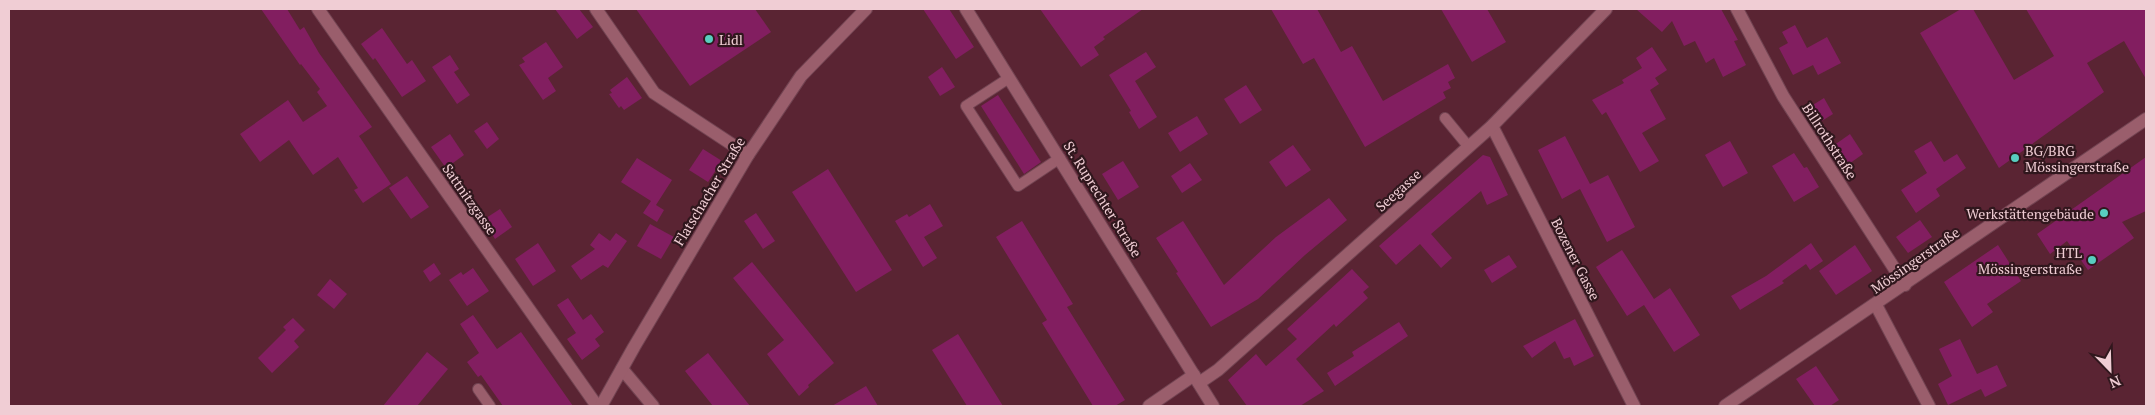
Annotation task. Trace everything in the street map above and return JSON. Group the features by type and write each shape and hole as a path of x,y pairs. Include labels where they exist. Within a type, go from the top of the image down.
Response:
{"street":[{"name":"Sattnitzgasse","path":"318,9 597,406"},
{"path":"596,9 654,93 748,155"},
{"name":"Flatschacher Straße","path":"601,406 748,155 801,76 866,9"},
{"name":"St. Ruprechter Straße","path":"966,9 1213,406"},
{"name":"Seegasse","path":"1148,406 1197,379 1218,370 1492,126 1606,9"},
{"name":"Billrothstraße","path":"1737,9 1783,96 1904,285"},
{"name":"Mössingerstraße","path":"1725,406 1876,305 2146,119"},
{"name":"Bozener Gasse","path":"1492,126 1634,406"},
{"path":"1876,305 1929,406"},
{"path":"622,369 653,406"}],"lane":[{"path":"1009,78 966,106 1018,186 1060,158"},
{"path":"1445,118 1468,146"},
{"path":"478,389 490,406"}],"building":[{"path":"261,9 287,9 300,30 304,27 319,53 372,127 359,136 391,184 363,203 354,190 358,188 338,157 313,175 289,140 260,162 240,134 288,100 303,122 327,106 317,92 320,89 300,65"},
{"path":"555,9 579,9 593,27 577,39"},
{"name":"Lidl","path":"636,9 755,9 771,32 690,86"},
{"path":"923,9 949,9 974,47 956,59"},
{"path":"1040,9 1143,9 1103,37 1105,39 1094,47 1099,55 1081,67"},
{"path":"1271,9 1317,9 1341,52 1352,46 1383,101 1448,64 1455,78 1448,82 1451,88 1443,92 1446,98 1365,147 1314,58 1303,64"},
{"path":"1441,9 1487,9 1506,42 1472,62"},
{"path":"1636,9 1721,9 1738,40 1734,41 1746,65 1723,77 1714,58 1706,63 1695,41 1684,46 1672,21 1662,32"},
{"path":"1961,9 1973,9 2014,80 2054,56 2026,9 2146,9 2146,79 2124,41 2087,63 2104,92 1999,168 1920,33"},
{"path":"1795,25 1807,48 1827,37 1841,63 1818,75 1813,65 1793,75 1779,48 1788,43 1782,32"},
{"path":"382,28 407,64 412,60 426,81 402,97 375,58 373,60 361,44"},
{"path":"546,42 563,67 548,78 556,91 543,100 519,65 525,62 522,58"},
{"path":"1652,47 1667,70 1655,78 1659,84 1650,90 1666,119 1642,133 1659,161 1640,172 1606,112 1602,115 1592,100 1624,83 1622,80 1642,68 1636,58"},
{"path":"1146,52 1156,67 1135,81 1157,117 1139,129 1129,112 1131,111 1109,75"},
{"path":"450,55 459,69 454,72 470,95 457,104 432,67"},
{"path":"942,67 955,87 940,96 928,77"},
{"path":"627,77 642,98 624,110 621,106 619,108 609,94 612,93 610,90"},
{"path":"1246,85 1262,110 1240,124 1224,99"},
{"path":"998,95 1041,162 1024,174 981,106"},
{"path":"1824,98 1833,114 1817,124 1808,108"},
{"path":"1197,116 1208,134 1180,152 1168,133"},
{"path":"487,122 499,139 487,149 474,131"},
{"path":"450,134 464,155 446,168 431,147"},
{"path":"1850,134 1863,154 1846,166 1833,146"},
{"path":"1565,136 1590,184 1608,175 1635,227 1607,242 1580,189 1562,199 1538,150"},
{"path":"1730,141 1748,173 1723,187 1705,155"},
{"path":"1931,141 1944,162 1957,154 1966,168 1936,189 1940,196 1916,213 1901,190 1927,173 1914,151"},
{"path":"1293,145 1311,170 1286,187 1269,162"},
{"path":"703,149 722,161 708,182 689,170"},
{"path":"1794,153 1804,168 1807,167 1819,187 1794,202 1772,166"},
{"path":"1483,155 1490,157 1508,195 1487,205 1481,191 1431,234 1452,258 1441,268 1420,244 1396,265 1379,246"},
{"name":"Werkstättengebäude","path":"2146,157 2146,211 2122,222 2134,238 2088,270 2067,241 2050,254 2037,234"},
{"path":"637,158 672,180 656,205 664,210 657,222 643,213 651,201 621,182"},
{"path":"1123,161 1139,187 1118,200 1102,174"},
{"path":"1190,163 1202,180 1182,193 1171,176"},
{"path":"828,169 892,270 856,292 792,192"},
{"path":"407,176 429,207 411,219 389,188"},
{"path":"1329,198 1347,220 1305,255 1258,299 1211,327 1156,238 1183,221 1224,285 1276,237"},
{"path":"930,204 943,226 924,237 937,258 923,267 895,221 907,214 909,217"},
{"path":"500,209 512,227 495,239 483,220"},
{"path":"756,213 775,241 763,249 744,221"},
{"path":"1920,220 1932,237 1908,253 1896,237"},
{"path":"1022,221 1073,304 1067,307 1125,400 1115,406 1093,406 1042,323 1047,320 996,237"},
{"path":"650,224 674,237 661,259 637,246"},
{"path":"599,233 610,241 616,233 627,241 608,268 603,265 581,280 571,266 595,249 590,245"},
{"path":"538,243 556,271 533,286 515,259"},
{"path":"1811,243 1823,261 1810,270 1806,264 1782,281 1784,283 1740,310 1731,296 1766,276"},
{"path":"1855,245 1872,271 1836,295 1819,271"},
{"path":"1998,245 2021,281 1987,304 1993,312 1972,327 1944,282"},
{"path":"1622,250 1654,299 1670,288 1700,335 1674,352 1644,305 1627,316 1596,267"},
{"path":"1509,255 1517,267 1492,283 1484,270"},
{"path":"752,262 834,363 808,385 809,387 799,396 767,354 784,340 733,278"},
{"path":"434,263 441,274 430,282 423,271"},
{"path":"473,268 489,291 467,306 449,280 461,272 463,275"},
{"path":"1352,269 1369,287 1363,292 1368,298 1336,327 1334,324 1296,359 1324,391 1300,406 1247,406 1228,380 1256,354 1266,366 1297,339 1287,329"},
{"path":"330,279 347,294 334,309 317,295"},
{"path":"568,298 583,320 591,314 604,332 595,339 600,346 582,360 567,339 576,333 557,305"},
{"path":"473,315 497,349 521,332 573,406 503,406 481,375 478,377 467,362 479,353 460,324"},
{"path":"293,318 305,330 294,341 299,347 272,373 258,358 286,330 283,327"},
{"path":"1575,319 1594,356 1574,366 1570,357 1564,359 1555,341 1532,358 1523,346"},
{"path":"1399,322 1408,336 1335,386 1327,373 1354,356 1352,352"},
{"path":"958,334 1003,406 967,406 932,350"},
{"path":"1960,339 1977,374 1997,365 2007,386 1985,397 1981,389 1948,405 1938,384 1952,376 1939,349"},
{"path":"427,352 448,369 417,406 383,406"},
{"path":"708,353 750,406 713,406 685,371"},
{"path":"1816,366 1839,400 1830,406 1815,406 1796,379"},
{"path":"866,386 878,406 832,406"}],"place":[{"name":"Lidl","path":"709,39"},
{"name":"BG/BRG Mössingerstraße","path":"2015,158"},
{"name":"Werkstättengebäude","path":"2104,213"},
{"name":"HTL Mössingerstraße","path":"2092,260"}]}
